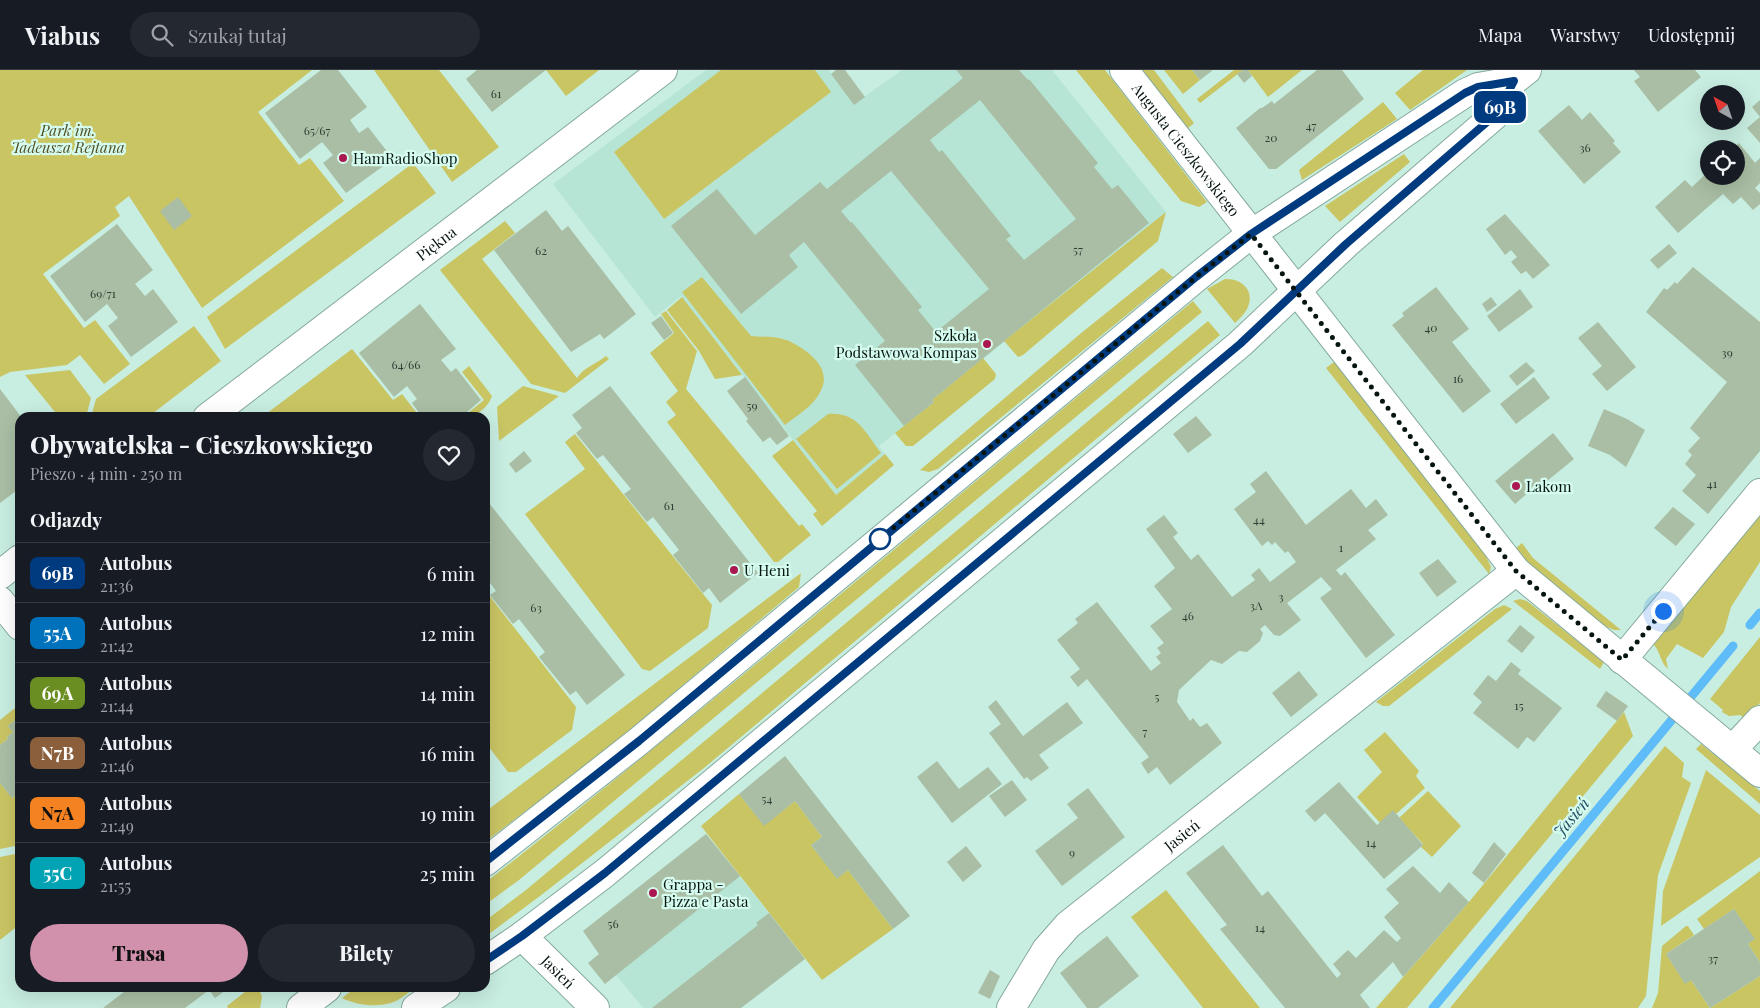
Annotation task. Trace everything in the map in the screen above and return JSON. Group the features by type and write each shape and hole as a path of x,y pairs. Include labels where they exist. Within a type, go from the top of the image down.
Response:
{"main road":[{"name":"Piękna","path":"215,412 663,70"},
{"name":"Augusta Cieszkowskiego","path":"1124,70 1516,571 1760,773"},
{"path":"490,858 639,741 1196,277 1251,234 1465,93 1478,87 1520,75"},
{"path":"490,958 522,936 605,873 1240,344 1346,244 1494,116 1520,75"},
{"path":"1622,660 1760,493"},
{"path":"0,575 15,563"},
{"name":"Jasień","path":"1012,1008 1046,950 1068,925 1516,571"},
{"path":"0,601 15,620"},
{"path":"1733,750 1760,720"},
{"name":"Jasień","path":"522,936 595,1008"},
{"path":"416,1008 440,992"}],"shaded area":[{"path":"706,70 828,70 854,104 902,70 1052,70 1166,212 932,400 934,402 879,446 885,454 836,495 681,296 655,317 553,184"},
{"path":"722,854 787,936 695,1008 643,1008 599,954"}],"green space":[{"name":"Park im. Tadeusza Rejtana","path":"0,70 312,70 258,112 299,165 310,158 344,201 202,308 129,196 115,207 120,216 43,274 84,328 95,320 130,364 104,384 80,355 67,365 10,372 0,377"},
{"path":"374,70 439,70 499,147 452,182"},
{"path":"546,70 599,70 566,96"},
{"path":"721,70 815,70 831,92 664,219 614,152"},
{"path":"1076,70 1105,70 1207,202 1199,207 1181,201"},
{"path":"1141,70 1154,70 1194,123 1187,129"},
{"path":"1164,70 1192,70 1200,80 1183,94"},
{"path":"1234,70 1243,70 1200,103 1197,99"},
{"path":"1248,70 1302,70 1268,97"},
{"path":"1423,70 1467,70 1410,110 1395,93"},
{"path":"1383,102 1397,119 1302,180 1299,170"},
{"path":"1404,154 1410,162 1340,222 1325,206"},
{"path":"413,163 436,193 225,349 207,317"},
{"path":"1166,212 1158,241 1023,355 1018,357 1004,341"},
{"path":"505,221 515,233 482,259 577,378 587,368 606,356 609,359 565,393 531,384 440,270"},
{"path":"1162,268 1173,277 938,469 929,472 920,470 1080,334"},
{"path":"702,277 751,336 773,337 790,341 812,356 821,367 824,380 823,387 816,399 785,425 682,292"},
{"path":"1225,279 1241,283 1250,295 1247,309 1235,323 1207,289"},
{"path":"682,297 742,375 715,379 699,351 667,310"},
{"path":"1193,301 1202,312 519,880 490,901 490,879 753,667"},
{"path":"666,311 697,351 686,389 799,526 802,524 811,535 778,562 774,562 667,422 676,415 666,402 678,391 650,353 674,333 661,314"},
{"path":"1208,321 1220,335 704,768 490,933 490,917 526,890"},
{"path":"194,326 221,361 155,412 92,412 96,399"},
{"path":"352,349 393,400 402,394 416,412 269,412"},
{"path":"983,358 996,374 995,379 913,446 906,446 895,433 934,402 932,400"},
{"path":"1334,362 1484,552 1491,567 1489,574 1326,368"},
{"path":"469,366 492,396 479,412 469,412 484,400 462,372"},
{"path":"70,370 91,398 87,412 55,412 25,375"},
{"path":"523,386 559,396 499,441 497,407"},
{"path":"828,414 838,414 853,419 865,431 881,453 837,489 796,439"},
{"path":"575,434 712,605 708,628 650,671 642,669 525,514 585,469 565,442"},
{"path":"793,440 836,495 885,454 894,465 822,526 813,514 817,511 772,456"},
{"path":"1760,514 1760,562 1731,607 1724,632 1703,658 1677,644 1666,659 1668,669 1652,643"},
{"path":"1522,543 1533,558 1621,630 1614,630 1605,626 1530,565 1516,548"},
{"path":"801,573 799,587 605,751 490,838 490,808"},
{"path":"490,596 576,707 572,730 516,772 508,772 490,749"},
{"path":"1520,599 1527,601 1604,662 1600,669 1513,601"},
{"path":"1504,605 1512,609 1389,706 1383,706 1376,702 1495,609"},
{"path":"1760,637 1760,703 1745,719 1740,715 1729,716 1722,712 1723,710 1710,699"},
{"path":"15,708 15,720 8,726 13,732 0,745 0,720"},
{"path":"1624,712 1633,736 1407,1008 1376,1008 1469,902"},
{"path":"1385,732 1419,771 1416,776 1425,788 1396,814 1393,811 1380,823 1357,797 1382,772 1364,750"},
{"path":"1701,744 1760,791 1760,804 1696,749"},
{"path":"1665,746 1684,763 1682,777 1691,783 1658,875 1646,996 1638,1008 1450,1008"},
{"path":"1706,770 1760,815 1760,857 1661,926 1663,891"},
{"path":"0,783 12,798 15,796 15,846 0,849"},
{"path":"1428,791 1461,826 1432,857 1421,847 1423,844 1399,818"},
{"path":"739,794 764,825 795,801 822,837 811,845 837,878 848,870 893,929 822,980 701,826"},
{"path":"15,854 15,928 0,940 0,857"},
{"path":"1760,871 1760,962 1748,944 1754,939 1734,909 1704,929 1697,919"},
{"path":"1166,890 1260,1008 1203,1008 1131,917"},
{"path":"1686,926 1694,935 1666,954 1685,983 1691,980 1710,1008 1652,1008 1658,993 1662,946"},
{"path":"1760,976 1760,1008 1710,1008"},
{"path":"245,992 260,992 262,997 260,1008 228,1008 227,1006"},
{"path":"350,992 410,992 398,1000 383,1005 355,1003 342,998"}],"building":[{"path":"321,70 338,70 367,107 350,120 359,133 368,127 393,159 346,193 323,163 333,155 322,142 300,159 265,113"},
{"path":"477,70 546,70 492,112 466,79"},
{"path":"836,70 845,70 865,97 854,105 831,74"},
{"path":"956,70 1019,70 1029,79 1098,163 1094,167 1112,189 1118,185 1149,223 932,400 934,402 904,426 855,365 885,341 804,242 789,255 798,267 741,314 671,226 717,189 755,235 820,182 827,189 963,78","holes":["980,100 1076,219 1024,260 1006,239 1011,236 942,150 939,152 930,140","891,171 989,289 936,332 918,310 922,307 841,211"]},
{"path":"1192,70 1213,70 1200,80"},
{"path":"1243,70 1248,70 1252,76 1244,83 1237,74"},
{"path":"1317,70 1342,70 1364,99 1276,169 1269,169 1236,128 1260,108 1272,101 1274,104"},
{"path":"1634,70 1695,70 1701,77 1658,112 1634,81 1640,77"},
{"path":"1760,100 1760,117 1752,107"},
{"path":"1569,105 1582,120 1590,112 1615,141 1613,143 1621,152 1584,184 1538,131"},
{"path":"1760,117 1760,143 1747,128"},
{"path":"1745,150 1755,163 1760,158 1760,183 1755,188 1760,193 1760,204 1753,210 1741,197 1733,204 1723,194 1678,233 1655,207 1685,180 1692,187 1700,179 1700,185 1745,185"},
{"path":"178,197 192,216 174,230 160,211"},
{"path":"546,210 562,231 568,226 636,314 604,339 600,334 571,352 494,250"},
{"path":"1505,214 1550,265 1533,279 1526,271 1521,274 1511,262 1517,257 1511,250 1505,255 1486,229"},
{"path":"117,224 153,270 135,284 145,296 153,289 178,322 131,357 108,326 118,318 107,304 85,322 50,276"},
{"path":"1669,244 1677,253 1658,269 1650,260"},
{"path":"1693,267 1760,322 1760,451 1708,514 1682,491 1696,475 1685,464 1692,455 1688,451 1700,438 1690,428 1727,382 1646,312 1664,288 1667,290 1675,282 1677,284"},
{"path":"1436,287 1469,329 1452,342 1491,391 1463,413 1392,325 1404,316 1402,313"},
{"path":"1520,289 1533,307 1499,332 1487,316"},
{"path":"1491,297 1497,305 1487,312 1482,304"},
{"path":"420,304 456,349 441,360 451,372 456,368 481,400 467,412 419,412 412,403 417,399 407,386 394,397 359,353"},
{"path":"661,316 673,333 664,340 651,323"},
{"path":"1598,322 1636,367 1607,391 1592,374 1602,366 1578,338"},
{"path":"1526,362 1535,371 1517,386 1509,376"},
{"path":"745,377 789,436 777,445 770,437 763,442 746,421 748,419 727,391"},
{"path":"1534,377 1550,398 1516,424 1500,404"},
{"path":"610,386 758,573 720,603 709,588 703,593 673,555 679,550 653,517 647,522 624,494 631,489 603,455 597,459 576,433 582,428 572,415"},
{"path":"0,389 17,412 15,412 15,492 0,503"},
{"path":"1604,409 1627,419 1645,430 1626,467 1610,455 1588,446"},
{"path":"1196,416 1212,435 1188,453 1173,434"},
{"path":"1553,433 1574,459 1541,486 1539,483 1515,504 1495,481"},
{"path":"524,451 532,461 516,473 509,464"},
{"path":"1266,471 1306,525 1351,489 1366,508 1376,499 1388,515 1368,530 1376,539 1336,570 1341,576 1345,572 1395,635 1366,658 1320,598 1332,589 1321,577 1287,603 1301,620 1280,636 1274,635 1265,625 1260,629 1263,633 1260,641 1247,652 1239,651 1222,664 1211,660 1179,690 1177,702 1190,721 1193,718 1200,727 1207,723 1222,743 1170,785 1157,767 1148,774 1141,763 1149,757 1087,679 1078,687 1070,677 1080,669 1057,640 1078,623 1075,619 1097,602 1151,671 1161,663 1156,657 1161,653 1157,648 1164,643 1150,626 1172,609 1154,586 1175,568 1146,529 1164,515 1178,533 1173,537 1191,560 1198,554 1232,597 1255,580 1251,575 1259,568 1270,582 1296,562 1288,551 1285,553 1275,542 1272,545 1268,541 1262,546 1234,509 1256,492 1250,484"},
{"path":"490,504 625,675 587,705 576,691 570,695 539,657 545,652 519,619 513,624 490,595 496,591 490,583"},
{"path":"1673,507 1695,524 1676,546 1654,528"},
{"path":"1438,559 1457,582 1437,597 1419,573"},
{"path":"1520,625 1535,637 1522,653 1507,641"},
{"path":"1511,662 1521,670 1518,674 1562,708 1534,742 1527,737 1518,749 1473,713 1482,702 1473,694 1488,675 1496,681"},
{"path":"1299,671 1318,695 1291,717 1272,693"},
{"path":"1606,691 1628,706 1617,721 1596,706"},
{"path":"996,700 1023,736 1067,702 1083,723 1039,755 1049,768 1031,781 1027,777 1024,779 989,733 1001,724 988,707"},
{"path":"15,720 15,796 12,798 0,783 0,745 13,732 8,726"},
{"path":"785,756 910,916 893,929 848,870 837,879 811,845 822,837 795,801 764,826 739,794"},
{"path":"937,761 959,789 988,767 1002,784 952,823 917,777"},
{"path":"1012,780 1027,800 1005,817 989,796"},
{"path":"1339,782 1377,825 1393,810 1423,845 1384,879 1325,813 1315,822 1305,811"},
{"path":"1088,788 1125,837 1062,886 1035,851 1078,818 1067,804"},
{"path":"706,834 740,876 605,984 588,963 599,954 583,931"},
{"path":"1494,842 1506,854 1484,883 1472,873"},
{"path":"1223,845 1262,896 1268,891 1337,978 1341,974 1333,964 1348,950 1356,958 1384,930 1397,942 1401,938 1384,917 1399,903 1386,889 1413,866 1440,893 1449,882 1469,902 1403,977 1393,962 1360,995 1370,1008 1285,1008 1220,929 1227,925 1186,873"},
{"path":"966,846 982,866 963,882 947,862"},
{"path":"1734,909 1755,939 1748,944 1760,962 1760,976 1710,1008 1691,980 1685,984 1666,954"},
{"path":"769,913 805,959 741,1008 652,1008 758,925 756,923"},
{"path":"1107,936 1139,976 1098,1008 1087,1008 1060,973"},
{"path":"990,970 1000,976 990,999 978,993"},
{"path":"124,992 206,992 185,1008 103,1008"},
{"path":"210,992 223,992 215,998"}],"waterway":[{"name":"Jasień","path":"1750,625 1760,613"},
{"name":"Jasień","path":"1433,1008 1733,646"}],"bus line":[{"name":"69B","path":"490,858 639,741 1196,277 1251,234 1465,93 1478,87 1514,81 1494,116 1346,244 1240,344 605,873 522,936 490,958"}],"place":[{"name":"HamRadioShop","path":"343,158"},
{"name":"Szkoła Podstawowa Kompas","path":"987,344"},
{"name":"Lakom","path":"1516,486"},
{"name":"U Heni","path":"734,570"},
{"name":"Grappa - Pizza e Pasta","path":"653,893"}],"route":[{"path":"880,539 1196,277 1251,234 1297,290 1516,571 1622,660 1663,611"}]}
